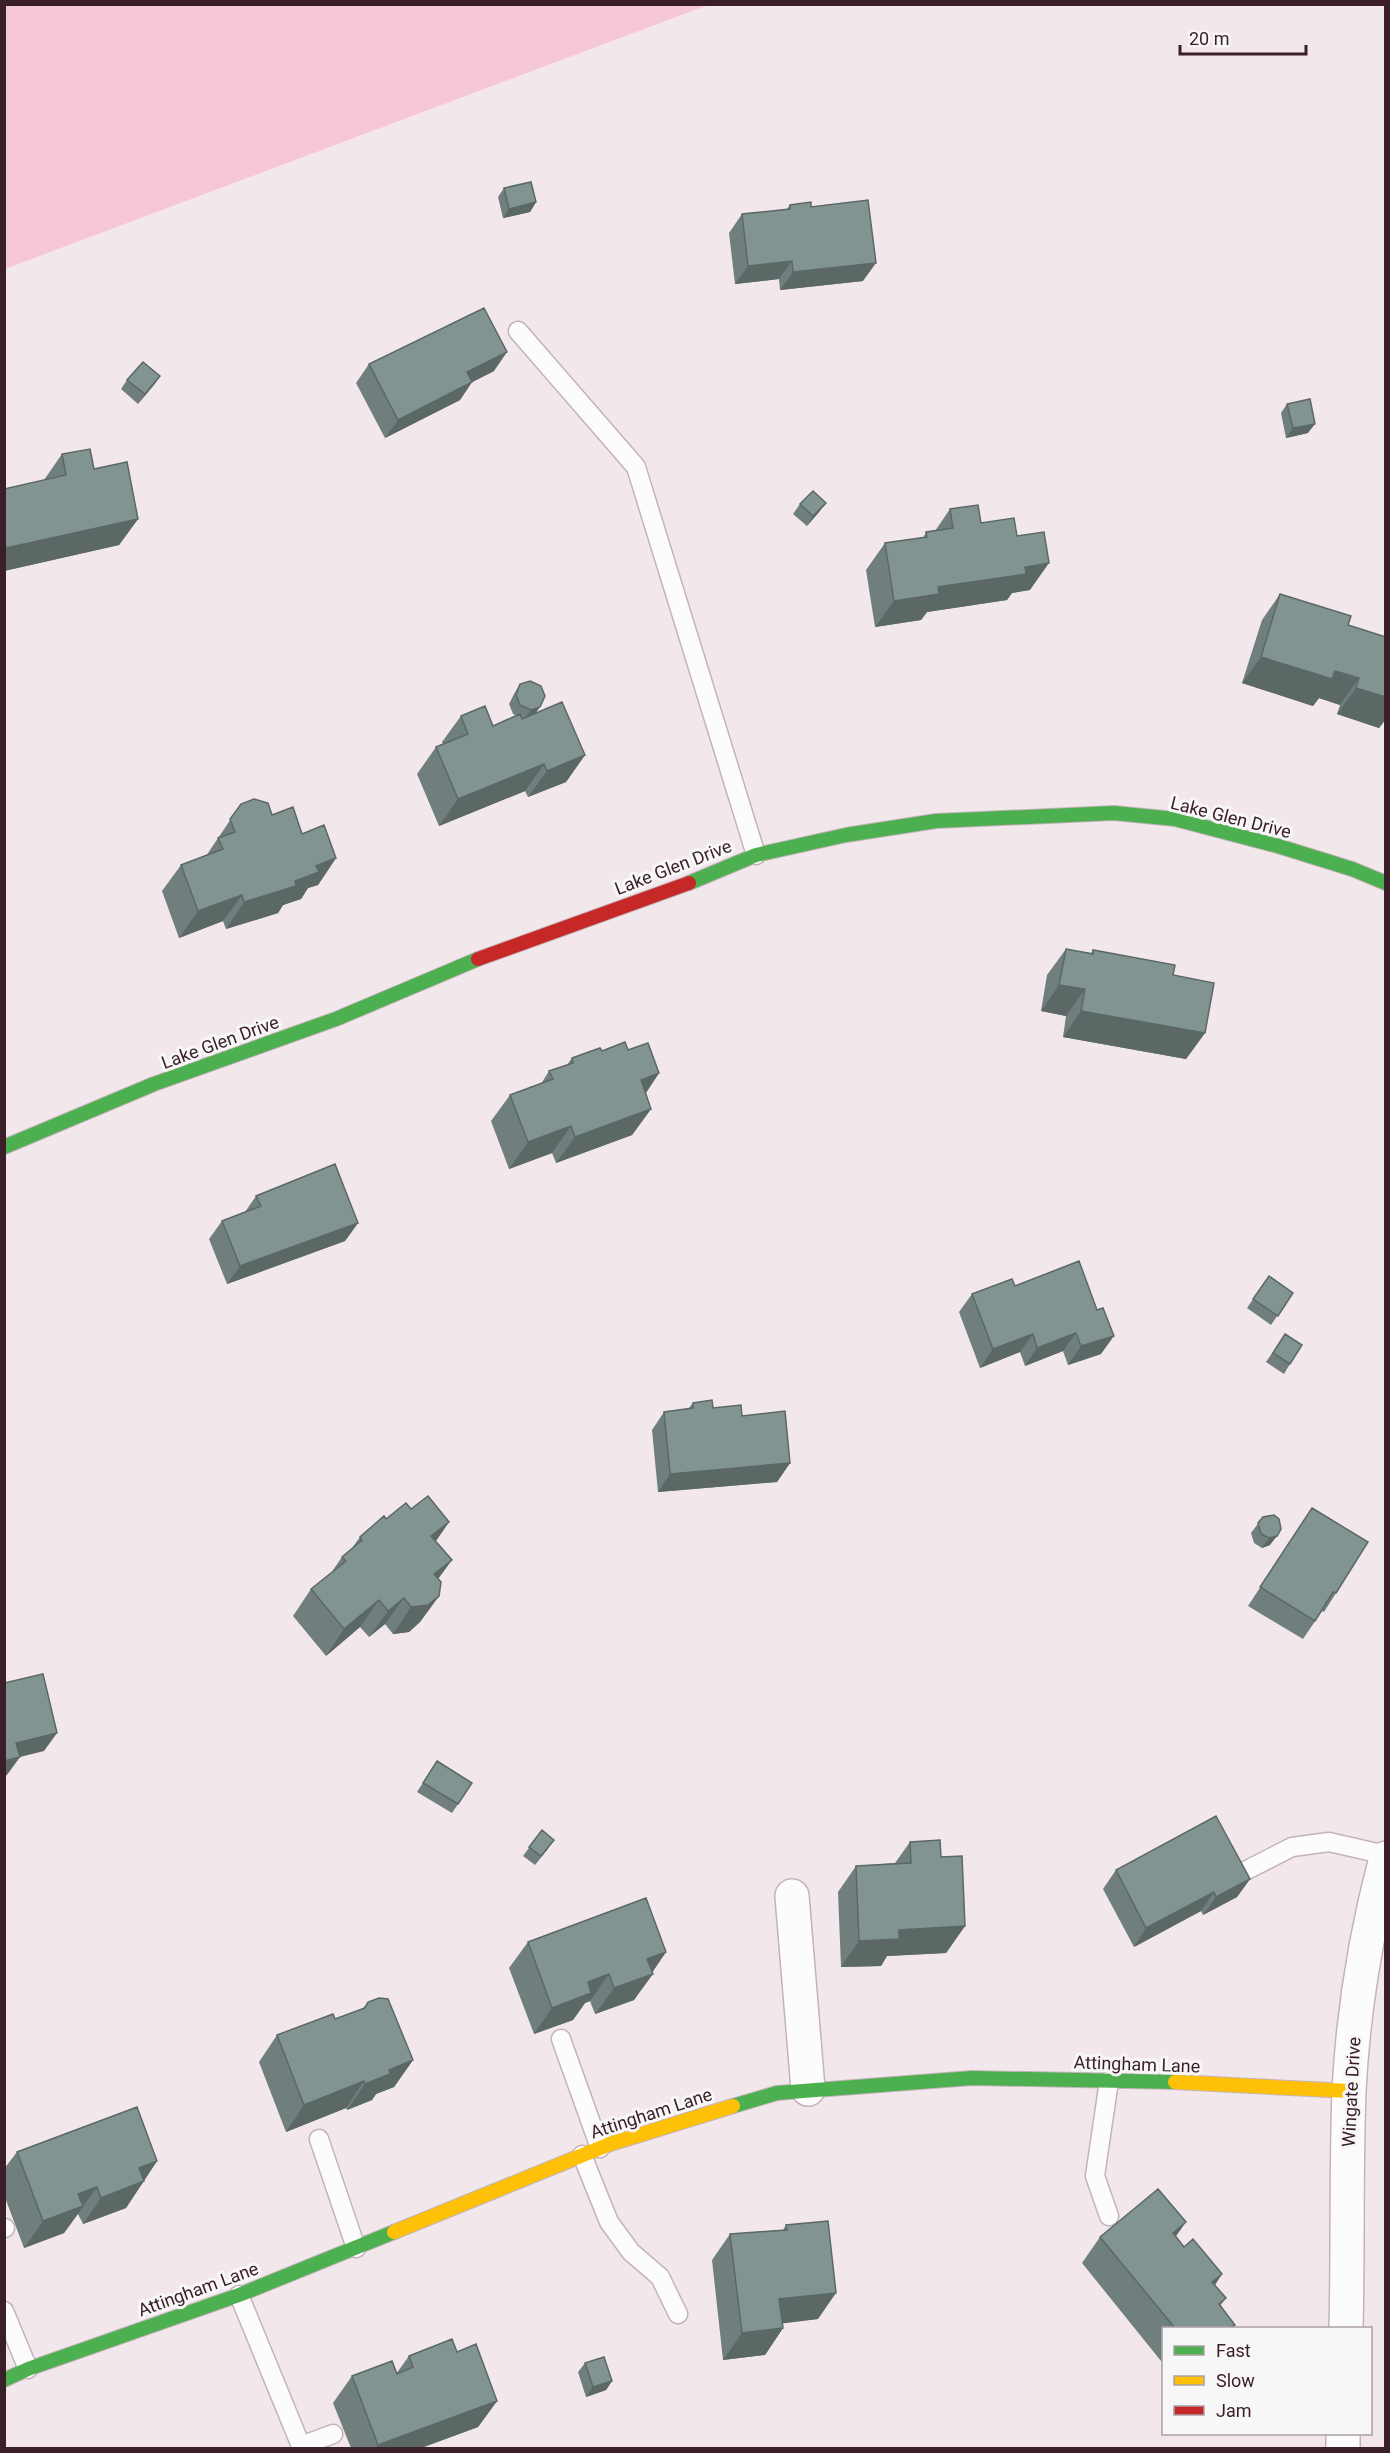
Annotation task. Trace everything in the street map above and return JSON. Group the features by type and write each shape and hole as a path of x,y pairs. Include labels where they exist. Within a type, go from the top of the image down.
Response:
{"street":[{"name":"Lake Glen Drive","path":"4,1147 154,1084 336,1019 479,958 709,876 756,855 846,836 936,821 1114,813 1187,822 1352,868 1386,883"},
{"name":"Wingate Drive","path":"1346,2327 1349,2091 1374,1982 1375,1897 1386,1857"},
{"path":"792,1896 808,2090"},
{"name":"Attingham Lane","path":"4,2380 28,2369 239,2295 600,2148 777,2093 972,2078 1349,2091"}],"lane":[{"path":"518,331 636,467 756,855"},
{"path":"1243,1872 1292,1847 1329,1842 1386,1857"},
{"path":"561,2039 600,2148"},
{"path":"1109,2081 1095,2176 1109,2216"},
{"path":"320,2139 356,2248"},
{"path":"582,2155 609,2222 631,2252 660,2277 678,2314"},
{"path":"239,2295 301,2446 333,2433"},
{"path":"4,2311 28,2369"}],"shaded area":[{"path":"5,4 708,4 708,5 5,269"}],"building":[{"path":"531,182 536,202 509,209 504,188"},
{"path":"868,200 876,263 793,272 792,261 748,266 742,214 790,209 790,205 811,202 811,207"},
{"path":"484,308 507,352 467,372 472,382 398,420 369,364"},
{"path":"143,362 160,376 145,394 127,380"},
{"path":"1310,399 1315,424 1293,428 1287,404"},
{"path":"90,449 94,469 127,462 138,519 6,548 4,489 66,475 62,454"},
{"path":"813,491 826,503 813,516 800,504"},
{"path":"978,505 981,523 1014,518 1017,536 1044,532 1049,563 1025,567 1026,574 938,587 939,594 894,601 885,543 927,537 926,532 953,528 950,509"},
{"path":"1280,594 1351,616 1348,625 1386,637 1386,697 1356,688 1359,678 1335,671 1332,679 1261,657"},
{"path":"530,681 541,686 545,696 540,707 531,710 520,705 516,695 520,684"},
{"path":"562,702 585,755 547,771 544,764 458,799 436,747 468,734 461,716 485,706 493,726 520,714 522,719"},
{"path":"254,799 268,803 272,815 293,807 302,834 324,825 336,858 316,866 319,872 295,881 296,886 244,902 242,895 198,911 181,865 223,849 218,838 235,832 230,819 241,804"},
{"path":"1066,949 1093,954 1093,950 1175,965 1173,975 1214,983 1205,1033 1081,1011 1085,989 1059,985"},
{"path":"625,1042 628,1050 648,1043 659,1073 641,1080 651,1109 575,1137 571,1126 528,1142 510,1095 553,1079 549,1071 573,1063 572,1058 600,1048 602,1051"},
{"path":"335,1164 358,1223 240,1266 222,1221 261,1206 256,1196"},
{"path":"1079,1261 1097,1310 1103,1308 1114,1336 1081,1346 1076,1333 1037,1348 1033,1334 993,1349 972,1294 1012,1279 1015,1286"},
{"path":"1269,1276 1293,1293 1278,1316 1253,1299"},
{"path":"1285,1334 1302,1345 1290,1364 1273,1353"},
{"path":"712,1400 713,1408 741,1405 742,1416 785,1411 790,1463 670,1474 664,1412 693,1408 693,1403"},
{"path":"428,1496 449,1522 431,1536 452,1560 434,1574 441,1582 439,1596 428,1605 411,1607 404,1598 388,1611 379,1600 344,1629 311,1589 346,1561 342,1557 362,1540 360,1537 384,1516 386,1519 406,1503 411,1509"},
{"path":"1312,1508 1368,1542 1336,1593 1333,1592 1315,1621 1260,1587"},
{"path":"1274,1515 1279,1519 1281,1529 1277,1536 1269,1538 1261,1534 1258,1523 1263,1517"},
{"path":"43,1674 57,1733 16,1743 20,1757 4,1761 4,1683"},
{"path":"437,1761 472,1783 458,1804 423,1783"},
{"path":"1216,1816 1250,1879 1216,1897 1214,1892 1146,1928 1116,1870"},
{"path":"542,1830 554,1840 541,1856 529,1847"},
{"path":"940,1840 941,1857 962,1856 965,1926 899,1930 899,1939 859,1941 856,1866 911,1863 910,1842"},
{"path":"646,1898 666,1952 647,1959 653,1974 614,1988 609,1974 588,1982 591,1993 552,2008 528,1942"},
{"path":"379,1998 388,1999 413,2060 389,2070 390,2074 365,2084 364,2081 304,2105 277,2035 333,2014 335,2019 365,2008 368,2002"},
{"path":"137,2107 157,2161 139,2168 144,2181 101,2198 97,2187 78,2194 83,2206 43,2221 17,2152"},
{"path":"1158,2189 1186,2222 1173,2233 1184,2247 1193,2239 1222,2274 1212,2282 1226,2298 1219,2304 1235,2325 1232,2327 1174,2327 1100,2237"},
{"path":"828,2221 836,2293 779,2299 783,2328 742,2333 730,2234 787,2230 786,2225"},
{"path":"452,2339 457,2352 476,2344 497,2401 378,2445 352,2376 392,2361 397,2374 413,2367 409,2356"},
{"path":"604,2357 612,2381 593,2387 585,2363"}],"traffic: fast":[{"path":"689,883 756,855 846,835 936,821 1114,813 1175,819 1278,846 1352,869 1386,883"},
{"path":"4,1147 154,1084 336,1019 478,959"},
{"path":"733,2106 777,2093 972,2078 1175,2082"},
{"path":"4,2380 28,2369 239,2295 394,2232"}],"traffic: slow":[{"path":"1175,2082 1349,2091"},
{"path":"394,2232 610,2144 733,2106"}],"traffic: jam":[{"path":"478,959 689,883"}]}
